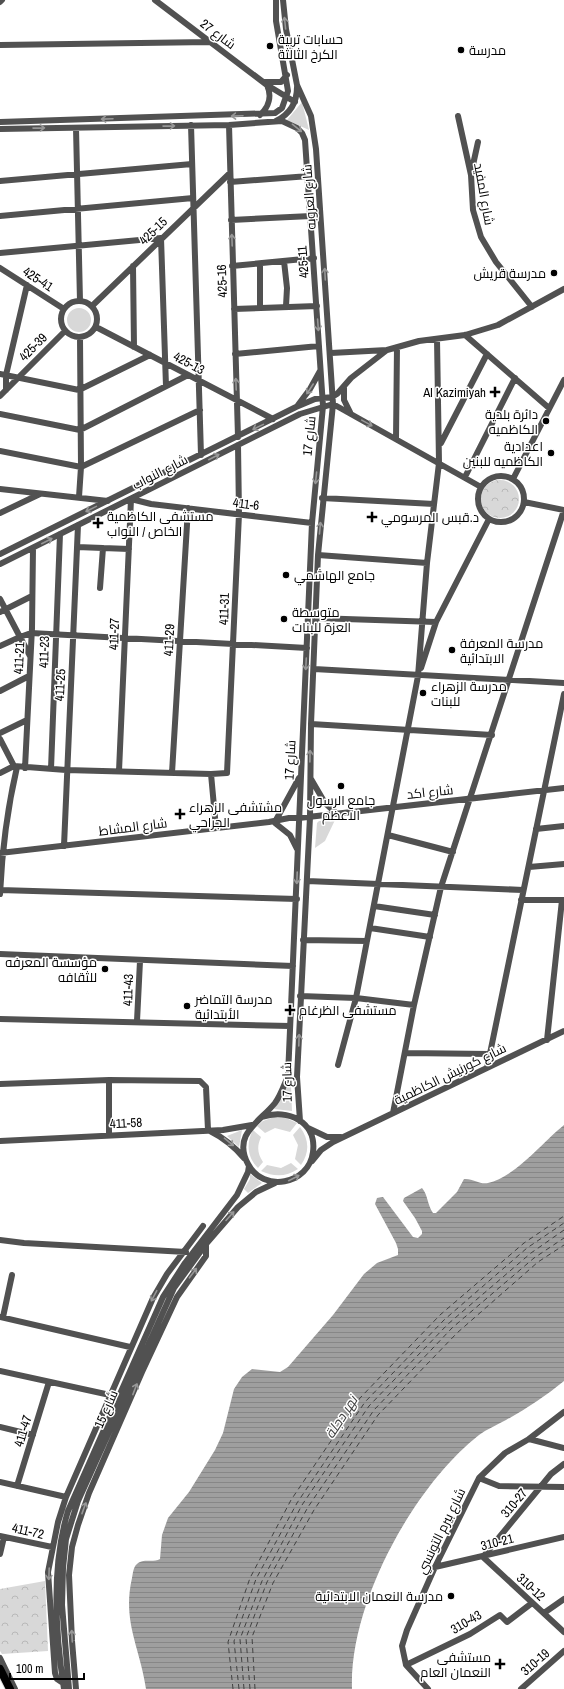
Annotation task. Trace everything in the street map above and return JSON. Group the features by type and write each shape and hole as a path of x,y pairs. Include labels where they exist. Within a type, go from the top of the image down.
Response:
{"main road":[{"path":"0,1669 10,1689"}],"street":[{"name":"شارع 27","path":"155,0 265,83 295,102"},
{"path":"0,122 276,114 282,108 287,98 288,91 287,78 276,21 276,0"},
{"name":"شارع العروبه","path":"284,0 286,30 297,83 311,116 316,149 332,397"},
{"path":"0,45 210,42"},
{"path":"287,78 292,83 297,83"},
{"path":"260,115 268,103 269,92 265,83 278,82 287,78"},
{"path":"288,91 297,83"},
{"path":"274,121 284,116 295,102 297,83"},
{"name":"شارع المفيد","path":"458,116 471,175 473,210 481,236 496,262 532,307"},
{"name":"425-11","path":"0,129 229,125 274,121 287,122 302,133 307,149 323,398"},
{"name":"425-16","path":"229,125 238,437"},
{"path":"191,126 201,455"},
{"path":"76,128 80,301"},
{"path":"471,175 478,142"},
{"path":"0,181 192,164"},
{"name":"425-15","path":"92,306 230,173"},
{"path":"230,182 309,176"},
{"path":"0,216 78,210 193,198"},
{"path":"231,220 311,216"},
{"path":"0,253 161,238 166,386"},
{"path":"232,266 314,258"},
{"path":"284,261 287,288 286,306"},
{"path":"260,264 260,308"},
{"path":"133,266 134,347"},
{"name":"425-41","path":"0,268 64,309"},
{"path":"6,390 3,375 27,285"},
{"path":"332,397 345,386 351,378 387,350 397,346 465,335 498,325 564,290"},
{"path":"80,301 92,306 97,316 96,327 86,336 80,337 69,334 65,331 61,320 64,309 74,302 80,301"},
{"path":"234,309 317,306"},
{"name":"425-13","path":"96,327 273,419"},
{"name":"425-39","path":"0,396 65,331"},
{"path":"465,335 549,408"},
{"path":"79,497 81,467 79,390 80,337"},
{"path":"418,676 427,563 439,463 440,445 437,339"},
{"path":"235,354 319,346"},
{"path":"396,439 397,346"},
{"path":"331,353 387,350"},
{"path":"440,445 487,354"},
{"path":"3,375 79,390 150,355"},
{"path":"296,407 310,389 321,369"},
{"path":"0,414 80,430 188,375"},
{"path":"464,477 515,378"},
{"path":"513,479 564,380"},
{"path":"345,386 343,396 345,406 353,416"},
{"name":"شارع النواب","path":"0,554 296,407 323,398 332,397"},
{"name":"شارع 17","path":"300,1121 297,1094 300,996 310,817 311,724 315,618 322,498 333,404 332,397"},
{"name":"شارع 17","path":"262,1117 275,1103 288,1076 297,899 300,774 312,523 323,398"},
{"path":"333,404 481,487"},
{"name":"شارع النواب","path":"0,564 300,414 333,404"},
{"path":"0,451 81,467 200,410"},
{"name":"411-31","path":"212,774 227,773 239,514 238,445"},
{"path":"495,476 513,479 522,489 524,502 522,509 511,520 504,522 490,519 481,511 478,505 478,493 481,487 484,482 495,476"},
{"path":"0,489 108,501"},
{"path":"0,513 40,494"},
{"path":"322,498 434,504"},
{"name":"411-6","path":"131,499 151,504 312,523"},
{"name":"411-27","path":"120,771 131,499"},
{"path":"393,1113 414,1005 442,887 564,510 524,502"},
{"name":"411-29","path":"172,773 188,508"},
{"path":"338,1065 356,998 418,676 436,622 490,519"},
{"name":"411-25","path":"64,846 66,770 78,525"},
{"name":"411-23","path":"51,769 60,534"},
{"path":"77,547 129,549"},
{"name":"411-21","path":"25,768 31,633 32,548"},
{"path":"100,588 103,548"},
{"path":"318,554 427,563"},
{"path":"3,611 32,596"},
{"path":"0,599 3,611 20,636 30,657"},
{"path":"315,618 422,620 436,622"},
{"path":"0,646 20,636 31,633 307,648"},
{"path":"314,669 564,683"},
{"path":"0,691 29,676"},
{"path":"487,1068 564,694"},
{"path":"0,733 27,720"},
{"path":"311,724 492,735"},
{"path":"0,739 15,767 1,853 0,894"},
{"path":"0,773 15,767 212,774 216,828"},
{"path":"298,852 290,835 274,822 287,802 300,774"},
{"path":"310,777 316,791 336,813"},
{"name":"شارع اكد","path":"299,818 564,788"},
{"path":"0,814 7,812"},
{"name":"شارع المشاط","path":"1,853 299,818"},
{"path":"536,828 564,826"},
{"path":"388,836 453,852"},
{"path":"529,867 564,864"},
{"path":"307,881 523,890"},
{"path":"0,890 297,899"},
{"path":"521,900 563,900 547,1040"},
{"path":"374,906 435,915"},
{"path":"370,928 430,937"},
{"path":"303,940 367,941"},
{"path":"0,954 293,966"},
{"name":"411-43","path":"138,1021 140,960"},
{"path":"300,996 356,998 414,1005"},
{"path":"0,1019 138,1021 290,1026"},
{"name":"شارع كورنيش الكاظمية","path":"310,1162 321,1150 333,1142 564,1032"},
{"path":"405,1054 490,1054"},
{"path":"0,1084 108,1080 200,1081 206,1087 208,1130 223,1137 236,1148 247,1163 256,1174 264,1180 275,1182 285,1182 295,1179 303,1173 310,1162 313,1144 307,1128 292,1116 282,1113 262,1117 252,1125 244,1142 247,1163"},
{"path":"108,1080 109,1135"},
{"name":"411-58","path":"0,1141 208,1130 238,1128 252,1125"},
{"name":"شارع كورنيش الكاظمية","path":"307,1128 327,1137 346,1136"},
{"name":"شارع 15","path":"69,1689 65,1684 56,1594 59,1548 68,1511 161,1301 177,1274 237,1195 245,1180 247,1163"},
{"name":"شارع 15","path":"63,1658 62,1592 66,1539 78,1501 123,1398 170,1295 206,1244 244,1202 263,1188 275,1182"},
{"path":"75,1679 65,1684 55,1675 48,1580 52,1547 66,1497 130,1347 157,1290 203,1226"},
{"path":"0,1240 24,1243 194,1252"},
{"path":"76,1689 69,1585 72,1547 85,1503 129,1406 142,1372 174,1302 206,1256 206,1244"},
{"path":"12,1275 1,1317 130,1347"},
{"path":"0,1371 110,1395"},
{"name":"411-47","path":"17,1486 49,1382"},
{"path":"123,1398 129,1406"},
{"name":"شارع بيرم التونسي","path":"406,1665 402,1646 407,1630 435,1567 480,1478 505,1453 529,1439 564,1412"},
{"path":"0,1427 33,1435"},
{"path":"529,1439 564,1448"},
{"path":"88,1447 92,1454"},
{"name":"310-27","path":"483,1557 551,1474 564,1464"},
{"path":"480,1478 499,1486 564,1487"},
{"path":"0,1482 66,1497"},
{"path":"0,1554 2,1536"},
{"name":"411-72","path":"2,1536 52,1547"},
{"name":"310-21","path":"435,1567 564,1537"},
{"name":"310-12","path":"483,1557 564,1632"},
{"path":"544,1613 564,1599"},
{"name":"310-43","path":"406,1665 470,1634 500,1615 508,1622 532,1603"},
{"name":"310-19","path":"521,1689 564,1651"},
{"path":"0,1658 15,1689"},
{"path":"406,1665 428,1689"}],"green space":[{"path":"302,102 309,130 287,120"},
{"path":"74,308 84,308 91,315 91,325 84,332 74,332 67,325 67,315"},
{"path":"496,480 504,480 511,483 516,488 519,499 516,510 511,515 504,518 496,518 489,515 484,510 481,503 481,495 484,488 489,483"},
{"path":"335,820 325,841 315,848 317,823 319,821"},
{"path":"287,1085 291,1086 292,1111 274,1109"},
{"path":"274,1117 286,1118 297,1123 290,1132 275,1128 265,1133 257,1126 263,1121"},
{"path":"300,1127 307,1141 306,1155 301,1165 295,1159 298,1145 293,1135"},
{"path":"242,1130 239,1147 227,1136"},
{"path":"253,1130 261,1137 258,1150 263,1162 258,1168 254,1164 249,1150 249,1140"},
{"path":"291,1163 298,1169 289,1174 275,1175 261,1171 267,1165 281,1168"},
{"path":"250,1174 262,1183 248,1193 244,1189 250,1179"},
{"path":"45,1581 48,1651 2,1654 0,1651 0,1589"}],"water":[{"name":"نهر دجلة","path":"564,1125 564,1381 528,1407 479,1435 454,1457 431,1485 409,1516 373,1585 361,1621 354,1656 352,1689 146,1689 130,1621 129,1594 134,1569 139,1562 160,1559 162,1535 168,1518 189,1492 215,1450 223,1433 234,1389 242,1377 252,1369 280,1372 288,1367 333,1315 364,1274 377,1263 398,1255 396,1243 375,1204 377,1198 383,1197 413,1237 418,1238 422,1234 422,1231 403,1201 404,1198 422,1188 431,1210 433,1213 436,1213 457,1192 464,1179 485,1183 498,1180 518,1167"}],"ferry route":[{"path":"233,1689 228,1642 250,1578 291,1500 360,1398 440,1315 524,1243 564,1216"},
{"path":"239,1689 234,1641 256,1579 297,1503 365,1402 444,1320 527,1248 564,1223"},
{"path":"244,1689 240,1639 262,1581 302,1505 369,1406 448,1324 531,1253 564,1230"},
{"path":"250,1689 246,1638 267,1582 308,1507 374,1410 452,1328 534,1258 564,1238"},
{"path":"255,1689 252,1637 273,1583 314,1510 378,1415 457,1333 538,1262 564,1245"}],"place":[{"name":"حسابات تربية الكرخ الثالثة","path":"270,46"},
{"name":"مدرسة","path":"461,50"},
{"name":"مدرسة قريش","path":"554,273"},
{"name":"Al Kazimiyah","path":"495,392"},
{"name":"دائرة بلدية الكاظميه","path":"546,421"},
{"name":"اعدادية الكاظميه للبنين","path":"551,453"},
{"name":"د.قبس المرسومي","path":"372,517"},
{"name":"مستشفى الكاظمية الخاص / النواب","path":"98,523"},
{"name":"جامع الهاشمي","path":"286,575"},
{"name":"متوسطة العزة للبنات","path":"284,619"},
{"name":"مدرسة المعرفة الابتدائية","path":"452,650"},
{"name":"مدرسة الزهراء للبنات","path":"423,693"},
{"name":"جامع الرسول الاعظم","path":"341,786"},
{"name":"مشتشفى الزهراء الجراحي","path":"180,814"},
{"name":"مؤسسة المعرفه للثقافه","path":"105,969"},
{"name":"مدرسة التماضر الأبتدائية","path":"187,1006"},
{"name":"مستشفى الظرغام","path":"290,1010"},
{"name":"مدرسة النعمان الابتدائية","path":"451,1596"},
{"name":"مستشفى النعمان العام","path":"500,1664"}]}
